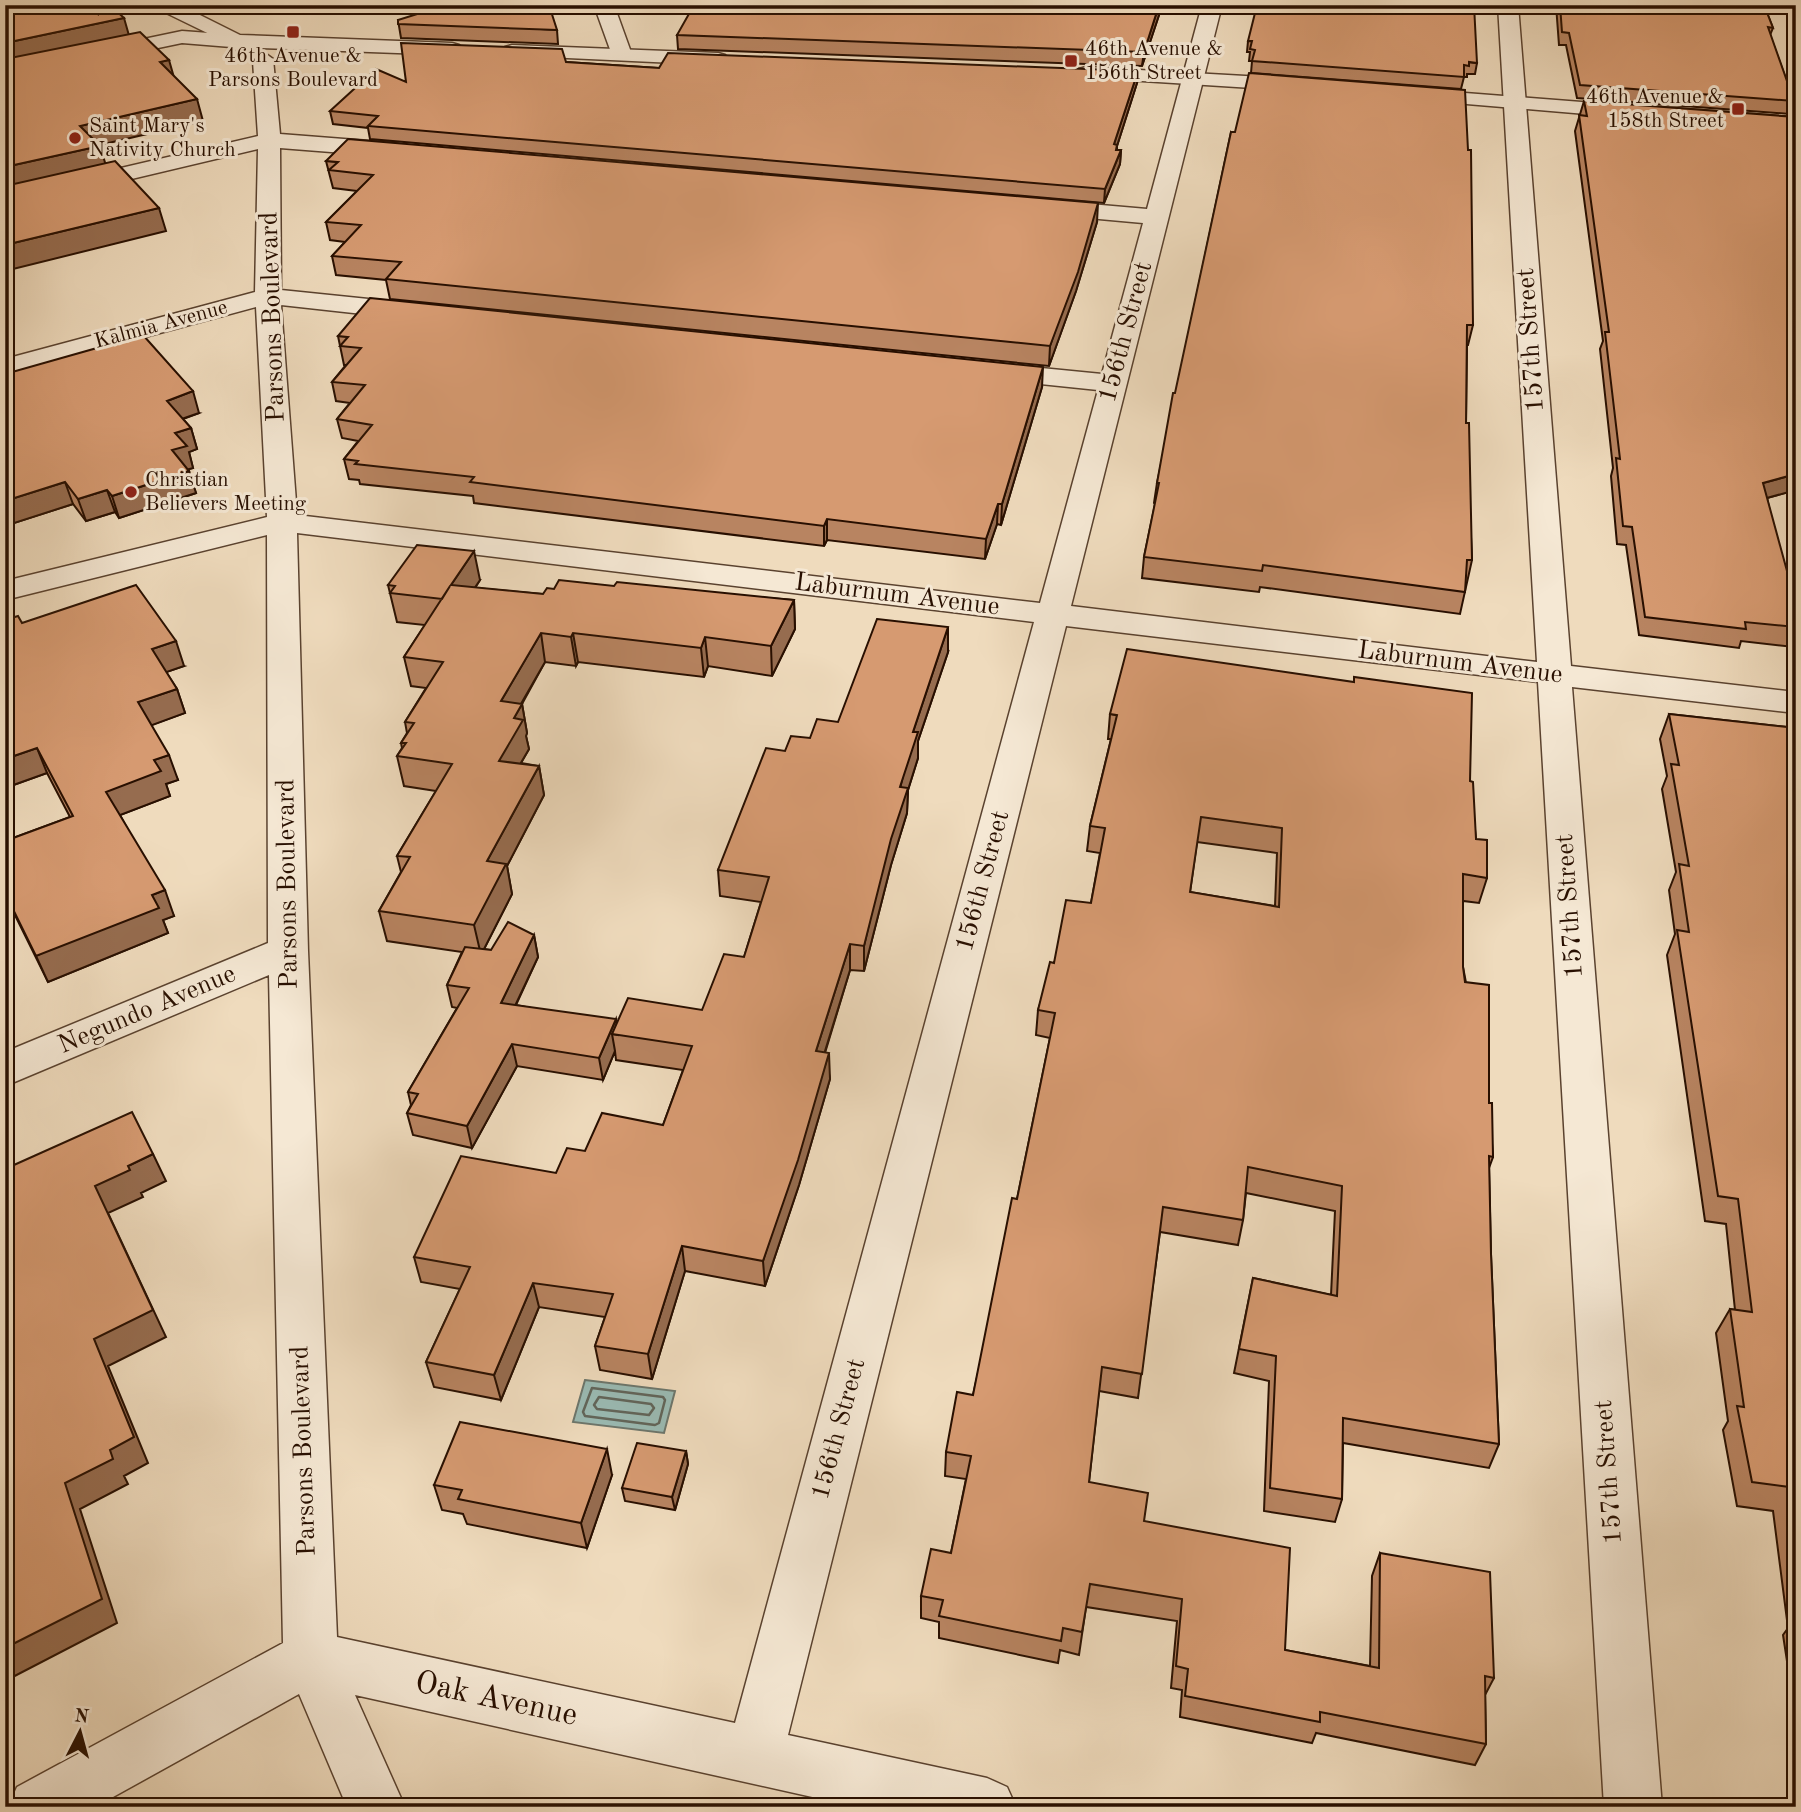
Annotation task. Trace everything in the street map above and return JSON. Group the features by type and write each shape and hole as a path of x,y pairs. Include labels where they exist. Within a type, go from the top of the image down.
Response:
{"street":[{"name":"Parsons Boulevard","path":"166,5 236,41 263,60 269,139 268,296 282,522 288,951 311,1658 376,1807"},
{"path":"604,5 622,55"},
{"name":"156th Street","path":"754,1756 1212,5"},
{"name":"157th Street","path":"1508,5 1633,1807"},
{"path":"5,74 183,37 470,50"},
{"path":"498,51 733,59"},
{"path":"1065,72 1194,77 1324,88"},
{"path":"1391,93 1649,113"},
{"path":"5,202 269,139 410,152"},
{"path":"1028,206 1157,217"},
{"name":"Kalmia Avenue","path":"5,367 268,296 441,314"},
{"path":"968,369 1112,383"},
{"name":"Laburnum Avenue","path":"5,591 282,522 1796,703"},
{"name":"Negundo Avenue","path":"5,1070 288,951"},
{"path":"37,1807 311,1658"},
{"name":"Oak Avenue","path":"311,1658 986,1807"}],"water":[{"path":"585,1380 675,1391 664,1433 573,1422"}],"building":[{"path":"5,5 88,5 98,14 100,5 110,5 124,18 5,43"},
{"path":"446,5 549,5 557,30 398,24 398,20"},
{"path":"694,5 1159,5 1144,52 677,35"},
{"path":"1257,5 1474,5 1477,63 1469,62 1469,66 1464,65 1464,77 1252,61 1255,50 1250,49 1252,41 1248,41"},
{"path":"1560,5 1764,5 1773,28 1768,27 1794,101 1580,85 1569,33 1562,32"},
{"path":"140,32 169,60 160,62 197,99 80,126 100,146 5,167 5,59"},
{"path":"401,43 562,49 566,62 659,68 668,53 1138,71 1114,144 1117,145 1116,150 1121,150 1105,189 368,126 378,116 330,111 376,69 406,82"},
{"path":"1249,73 1465,90 1468,150 1471,150 1473,325 1467,325 1466,423 1469,423 1472,560 1467,560 1465,592 1263,565 1262,571 1144,557 1173,393 1231,132 1235,132"},
{"path":"1584,101 1796,117 1796,474 1763,483 1796,604 1796,627 1745,622 1746,629 1645,617 1632,527 1623,526 1616,458 1620,459 1605,332 1609,332 1579,115 1587,116"},
{"path":"348,139 1098,203 1078,272 1050,346 386,279 401,262 332,256 361,225 326,222 373,175 329,170 338,162 326,161"},
{"path":"115,161 159,208 5,245 5,186"},
{"path":"370,298 1043,367 1002,504 998,504 986,539 827,519 824,526 470,482 474,477 355,464 358,461 344,459 372,425 337,419 365,385 332,382 361,348 340,346 348,337 338,336"},
{"path":"143,335 193,391 167,401 191,428 175,433 187,446 172,450 189,471 112,496 107,490 78,499 65,482 5,501 5,374"},
{"path":"417,545 474,551 451,585 543,594 547,588 554,589 559,580 614,586 617,582 794,600 771,646 705,637 701,648 573,633 571,637 541,633 501,701 522,704 514,718 523,720 499,761 539,766 487,861 506,864 474,925 379,911 410,857 397,856 452,764 397,756 406,743 401,743 414,723 405,722 443,662 404,657 442,599 390,593 395,586 388,585"},
{"path":"136,585 176,641 152,649 177,689 138,702 169,755 154,760 161,771 106,792 165,890 152,895 159,908 36,956 5,893 5,841 73,816 37,748 5,759 5,620 18,616 22,623"},
{"path":"877,619 948,627 913,732 918,732 900,787 908,788 891,839 864,946 850,944 816,1051 829,1053 798,1160 763,1261 682,1246 648,1354 595,1346 613,1294 533,1283 494,1375 426,1362 470,1267 414,1257 461,1156 556,1173 567,1148 585,1151 602,1113 663,1125 692,1046 612,1034 628,998 702,1010 724,954 744,957 769,877 718,870 766,748 785,751 791,736 810,738 817,719 838,722"},
{"path":"1127,649 1354,682 1354,677 1472,693 1470,781 1473,782 1476,839 1487,840 1487,878 1463,874 1463,967 1465,982 1489,985 1489,1103 1492,1103 1493,1157 1489,1156 1491,1254 1499,1444 1343,1418 1342,1499 1270,1488 1276,1356 1239,1349 1253,1278 1337,1296 1342,1186 1248,1167 1243,1220 1163,1207 1142,1374 1102,1367 1089,1482 1148,1493 1144,1521 1290,1548 1285,1650 1379,1668 1380,1553 1490,1572 1494,1678 1485,1676 1486,1744 1320,1712 1320,1722 1185,1696 1188,1669 1176,1666 1182,1599 1090,1584 1082,1632 1063,1628 1061,1641 939,1616 943,1600 921,1596 931,1549 951,1553 971,1456 946,1452 957,1392 973,1395 1012,1198 1017,1199 1055,1013 1038,1010 1050,962 1054,963 1066,900 1091,903 1105,828 1090,826 1117,715 1110,714","holes":["1201,817 1282,828 1279,907 1190,892"]},
{"path":"1669,714 1796,728 1796,1540 1789,1487 1752,1482 1737,1406 1744,1407 1730,1309 1752,1312 1738,1199 1718,1196 1677,930 1689,932 1679,864 1689,866 1671,764 1679,765"},
{"path":"508,922 534,935 501,1003 616,1019 599,1058 512,1044 467,1126 407,1113 418,1094 408,1092 469,988 447,985 465,947 491,950"},
{"path":"132,1112 153,1154 128,1166 130,1170 95,1186 153,1310 94,1339 134,1437 110,1450 113,1459 65,1483 102,1599 5,1648 5,1169"},
{"path":"460,1422 607,1449 581,1523 458,1499 462,1490 434,1485"},
{"path":"637,1443 686,1451 672,1497 622,1488"}],"place":[{"name":"46th Avenue & Parsons Boulevard","path":"293,32"},
{"name":"46th Avenue & 156th Street","path":"1071,61"},
{"name":"46th Avenue & 158th Street","path":"1738,109"},
{"name":"Saint Mary's Nativity Church","path":"75,138"},
{"name":"Christian Believers Meeting","path":"131,492"}]}
